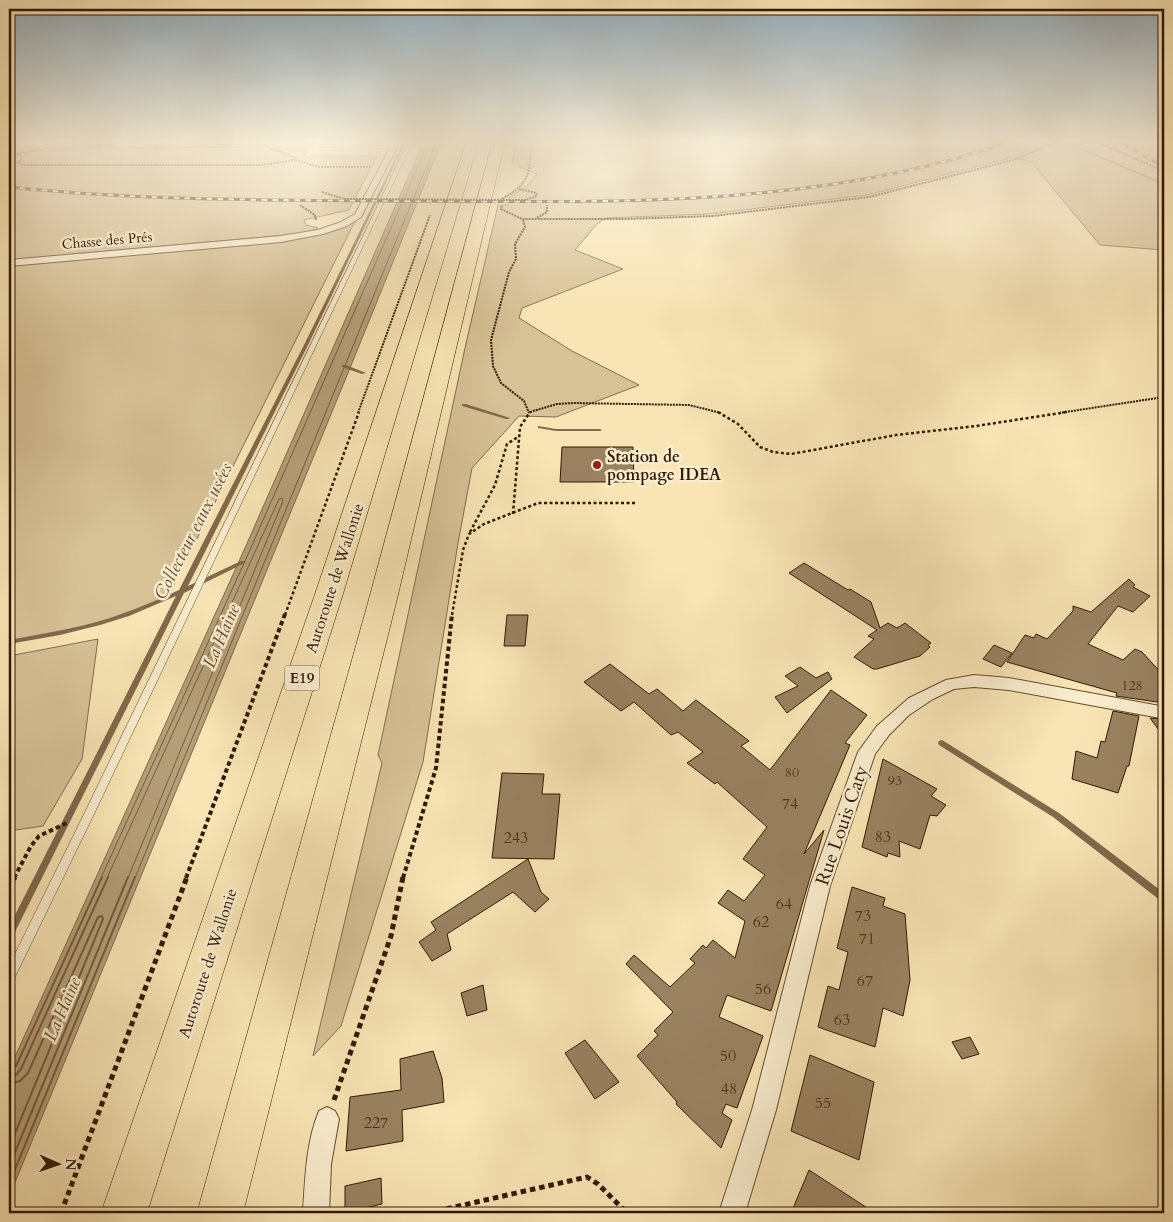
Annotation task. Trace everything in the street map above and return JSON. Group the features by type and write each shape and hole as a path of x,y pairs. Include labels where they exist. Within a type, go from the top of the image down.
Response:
{"highway":[{"name":"Autoroute de Wallonie","path":"124,1213 328,597 455,198"},
{"path":"220,1213 383,599 486,198"}],"street":[{"name":"Chasse des Prés","path":"9,263 310,235 333,228 358,215 367,198"},
{"name":"Rue Louis Caty","path":"732,1213 764,1110 820,886 866,752 877,736 916,702 954,684 970,682 1012,685 1160,712 1164,711"},
{"path":"316,1213 319,1164 327,1119"}],"lane":[{"path":"9,977 90,812 383,198"}],"path":[{"path":"346,198 526,200 531,198"},
{"path":"434,203 436,198"},
{"path":"503,198 501,209 522,219 625,220 713,216 861,198"},
{"path":"300,205 315,215 316,220 333,228"},
{"path":"536,219 548,212 547,205"},
{"path":"61,1213 310,547 431,211"},
{"path":"522,219 525,227 515,244 516,259 509,272 490,340 492,366 501,384 524,401 530,412"},
{"path":"513,514 520,427 530,412 557,404 689,405 704,407 718,411 738,424 758,446 773,452 792,454 930,430 976,426 1164,397"},
{"path":"327,1119 391,936 404,874 436,768 452,615 463,550 469,534 495,485 507,444 518,437"},
{"path":"469,534 484,524 538,503 635,503"},
{"path":"9,888 30,846 39,836 90,812"},
{"path":"428,1213 587,1177 598,1184 627,1213"}],"shaded area":[{"path":"9,198 355,198 349,210 304,220 306,225 318,228 308,233 9,260"},
{"path":"509,198 842,198 709,214 605,218 596,225 575,250 623,269 522,308 519,318 572,351 639,385 556,417 519,416 472,468 423,762 341,1026 313,1056 382,763 378,755 465,348 498,205 508,205"},
{"path":"1061,198 1164,198 1164,250 1100,245"},
{"path":"358,215 168,597 129,613 90,625 9,642 9,263 310,235"},
{"path":"98,639 82,759 43,826 9,831 9,656"}],"water":[{"name":"La Haine","path":"399,198 419,198 9,1197 9,1070 245,548"}],"building":[{"name":"Station de pompage IDEA","path":"562,447 633,447 634,482 560,482"},
{"path":"804,563 871,602 880,628 888,623 897,628 905,623 931,643 928,645 930,647 920,656 877,669 873,669 854,657 874,639 868,636 877,630 789,573"},
{"path":"1129,579 1135,585 1133,587 1150,596 1133,612 1118,606 1088,644 1123,660 1135,649 1142,652 1164,676 1164,703 1116,696 1117,693 1007,662 1025,635 1034,638 1036,634 1047,639 1073,611 1073,606 1091,612"},
{"path":"507,615 528,615 525,646 504,646"},
{"path":"994,645 1012,653 1001,667 983,659"},
{"path":"610,664 649,694 657,689 683,711 696,700 749,741 741,746 770,770 831,690 867,715 845,743 850,745 804,854 824,830 771,1011 727,995 719,1017 763,1036 737,1108 726,1104 722,1113 732,1120 721,1148 676,1104 677,1102 637,1056 658,1035 654,1031 673,1012 626,964 634,955 670,987 695,963 690,959 703,945 706,948 713,940 735,958 745,921 718,903 728,890 744,901 765,875 743,859 767,827 717,782 715,784 687,763 703,752 678,732 671,735 634,702 621,711 584,682"},
{"path":"800,667 816,678 828,672 832,679 787,713 775,697 798,686 785,676"},
{"path":"1113,711 1139,716 1129,766 1127,766 1118,793 1072,779 1076,751 1097,758 1101,741 1105,742"},
{"path":"1150,718 1164,719 1164,737"},
{"path":"883,759 937,789 931,796 946,805 937,816 930,815 920,849 899,841 900,857 888,853 887,857 862,847"},
{"path":"502,773 544,774 542,794 560,794 554,859 492,858"},
{"path":"528,859 541,892 549,899 535,912 513,892 447,934 451,950 432,961 419,942 436,930 431,922"},
{"path":"852,887 885,898 883,906 905,914 910,980 903,1016 883,1008 875,1047 818,1027 828,986 839,990 848,952 837,948"},
{"path":"483,985 487,1010 467,1016 461,993"},
{"path":"970,1037 979,1054 962,1059 952,1042"},
{"path":"585,1040 619,1082 595,1099 565,1053"},
{"path":"433,1051 442,1078 444,1102 402,1110 403,1141 346,1151 350,1097 401,1090 400,1059"},
{"path":"810,1055 874,1082 859,1160 791,1131"},
{"path":"809,1170 875,1213 791,1213"},
{"path":"381,1178 382,1204 345,1213 345,1186"}],"waterway":[{"name":"Collecteur eaux usées","path":"182,592 377,198"},
{"path":"344,366 364,373"},
{"path":"464,405 508,418"},
{"path":"540,427 556,430 600,430"},
{"path":"182,592 243,562"},
{"path":"9,642 98,624 144,608 182,592"},
{"name":"Collecteur eaux usées","path":"9,935 182,592"},
{"path":"942,743 1056,815 1164,898"}],"railway":[{"path":"187,198 488,201 677,198"}],"place":[{"name":"Station de pompage IDEA","path":"597,465"}]}
